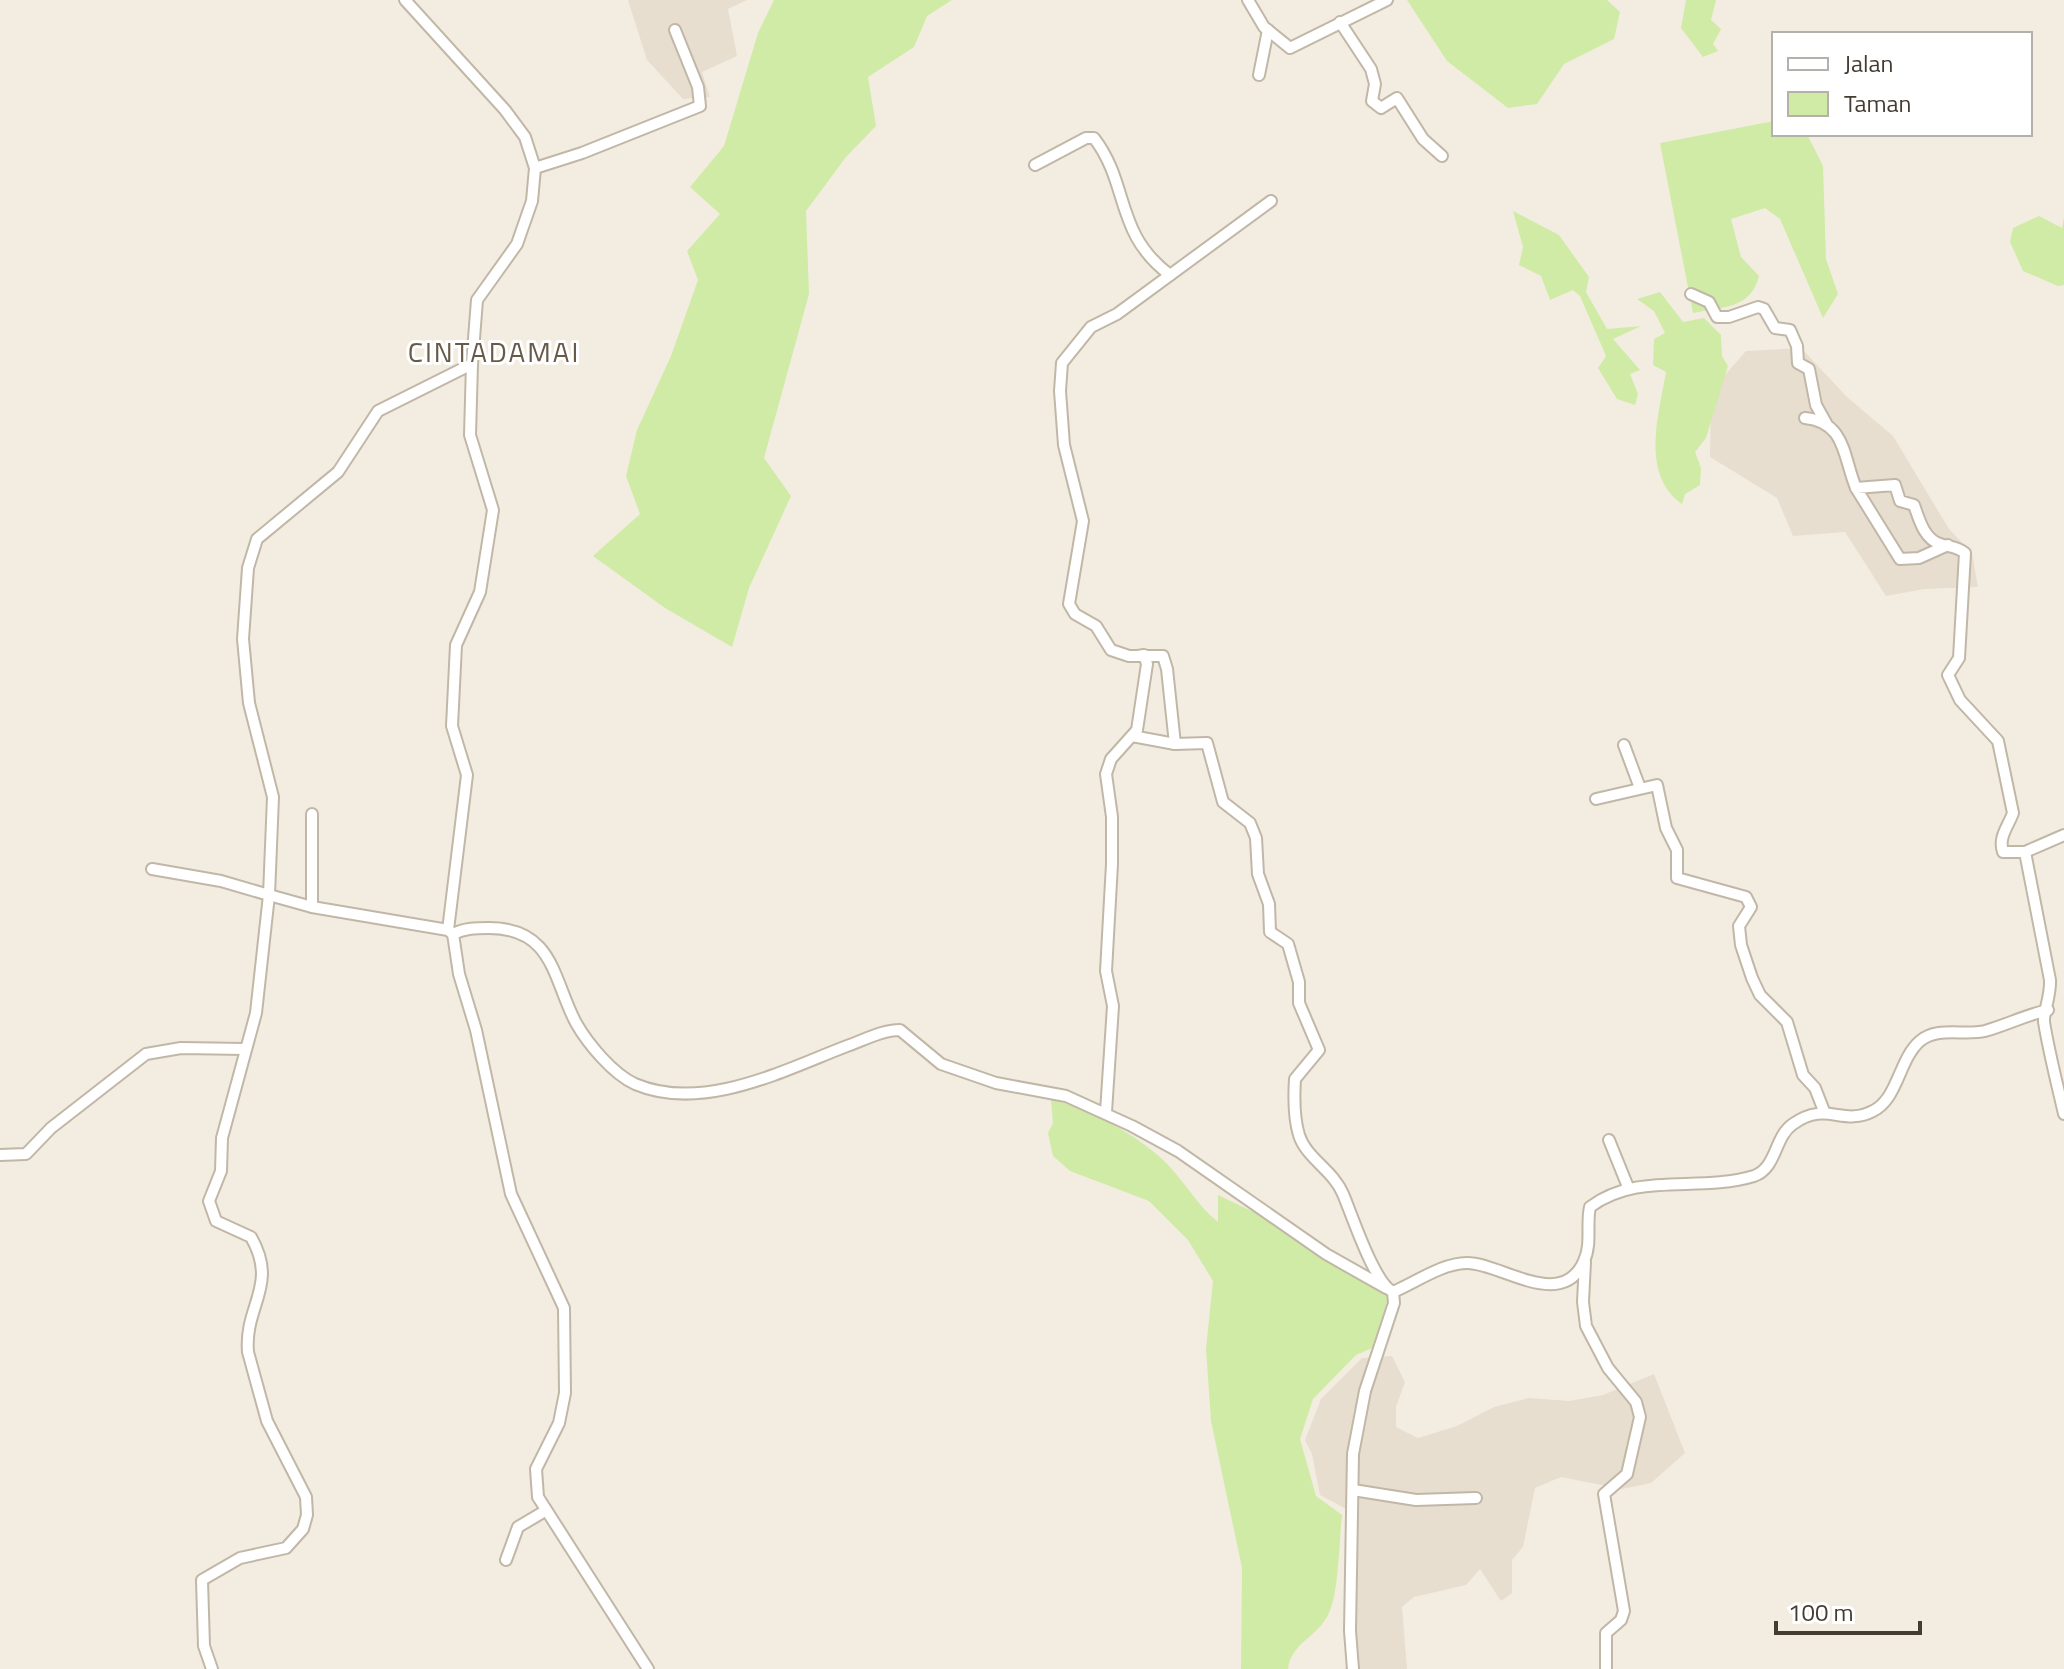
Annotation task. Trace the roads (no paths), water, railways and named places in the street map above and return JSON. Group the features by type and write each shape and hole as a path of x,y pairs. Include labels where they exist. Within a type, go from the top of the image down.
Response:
{"street":[{"path":"405,0 505,110 525,137 535,168 532,201 517,244 477,300 470,435 493,510 480,592 456,645 452,726 467,775 451,932 459,974 476,1030 511,1194 564,1308 565,1393 559,1423 535,1477 538,1497 648,1669"},
{"path":"1248,0 1255,17 1290,48 1387,0"},
{"path":"1340,22 1371,69 1375,84 1372,101 1381,108 1397,98 1423,139 1442,156"},
{"path":"535,168 582,153 700,106 698,87 675,30"},
{"path":"1259,75 1268,30"},
{"path":"1035,165 1086,138 1094,138 1114,174 1123,212 1137,242 1170,275"},
{"path":"1106,1112 1113,1006 1106,971 1112,813 1106,774 1111,759 1139,726 1147,664 1144,655 1129,656 1109,648 1095,624 1075,614 1069,604 1083,521 1064,445 1060,391 1062,363 1091,327 1109,319 1271,201"},
{"path":"1691,294 1709,302 1717,317 1723,319 1758,307 1764,309 1775,328 1790,330 1797,346 1798,363 1809,369 1816,405 1826,423 1839,434 1856,488 1900,559 1919,558 1948,545"},
{"path":"212,1669 204,1646 202,1580 240,1558 286,1548 303,1529 307,1515 306,1497 267,1421 248,1352 249,1331 264,1278 263,1264 251,1237 220,1225 209,1201 223,1166 222,1140 256,1013 269,895 273,797 249,703 243,639 251,553 257,539 338,472 378,411 472,364"},
{"path":"1805,418 1826,423"},
{"path":"1856,488 1895,485 1900,501 1914,505 1936,543 1963,550 1966,562 1959,617 1959,658 1948,675 1960,700 1998,741 2003,755 2003,778 2013,813 2002,835 2003,852 2025,852 2064,835"},
{"path":"1129,656 1158,654 1165,660 1175,744"},
{"path":"1132,736 1175,744 1207,743 1223,802 1250,823 1256,838 1258,870 1269,904 1270,932 1288,944 1299,982 1299,1003 1319,1050 1295,1079 1298,1133 1307,1150 1337,1182 1394,1303 1365,1391 1353,1454 1350,1631 1353,1669"},
{"path":"1624,745 1640,788"},
{"path":"1596,799 1653,784 1658,787 1665,824 1678,852 1677,878 1748,900 1750,909 1739,926 1741,945 1752,978 1760,995 1785,1017 1803,1075 1815,1088 1824,1111"},
{"path":"312,814 312,907"},
{"path":"2025,852 2050,980 2044,1021 2049,1033 2049,1062 2064,1114"},
{"path":"152,869 221,881 312,907 451,932 467,928 500,928 528,937 560,977 576,1023 588,1040 624,1076 658,1091 724,1089 900,1030 941,1064 996,1083 1066,1096 1106,1112 1178,1151 1326,1254 1390,1290"},
{"path":"1606,1669 1607,1630 1621,1620 1624,1611 1604,1494 1627,1474 1640,1417 1636,1402 1608,1368 1586,1326 1583,1302 1590,1207 1628,1187 1700,1186 1761,1173 1769,1165 1784,1131 1804,1117 1824,1111 1846,1118 1879,1108 1918,1042 1930,1035 1983,1031 2048,1010"},
{"path":"9,1156 31,1151 51,1128 146,1054 181,1048 245,1049"},
{"path":"1609,1140 1628,1187"},
{"path":"1390,1290 1454,1264 1484,1265 1508,1276 1540,1284 1561,1282 1576,1273 1585,1261"},
{"path":"1353,1490 1416,1500 1476,1498"},
{"path":"506,1560 518,1527 545,1511"}],"district":[{"name":"CINTADAMAI","path":"494,351"}]}
